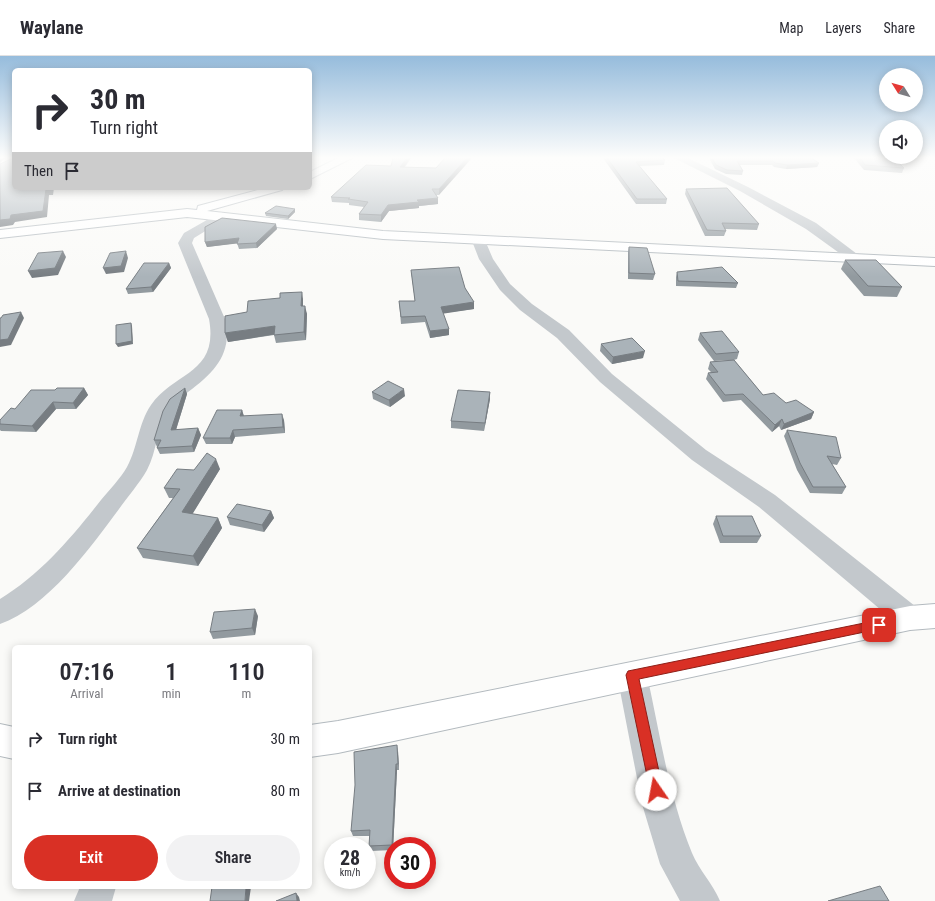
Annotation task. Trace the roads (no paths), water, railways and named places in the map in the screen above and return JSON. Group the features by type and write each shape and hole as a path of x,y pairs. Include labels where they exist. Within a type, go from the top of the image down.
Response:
{"street":[{"path":"0,234 187,213 244,197"},
{"path":"758,197 811,226 854,257"},
{"path":"187,213 351,232 479,241 854,257 935,262"},
{"path":"0,613 19,602 49,576 85,537 137,469 155,416 163,402 199,375 213,359 219,341 216,315 191,261 185,243 189,236 221,216"},
{"path":"479,241 486,259 505,287 526,307 563,334 606,378 699,455 767,501 923,617"},
{"path":"312,741 338,737 632,675 923,617"},
{"path":"632,675 659,804 678,864 701,901"},
{"path":"0,740 12,743"},
{"path":"93,901 97,889"}]}
